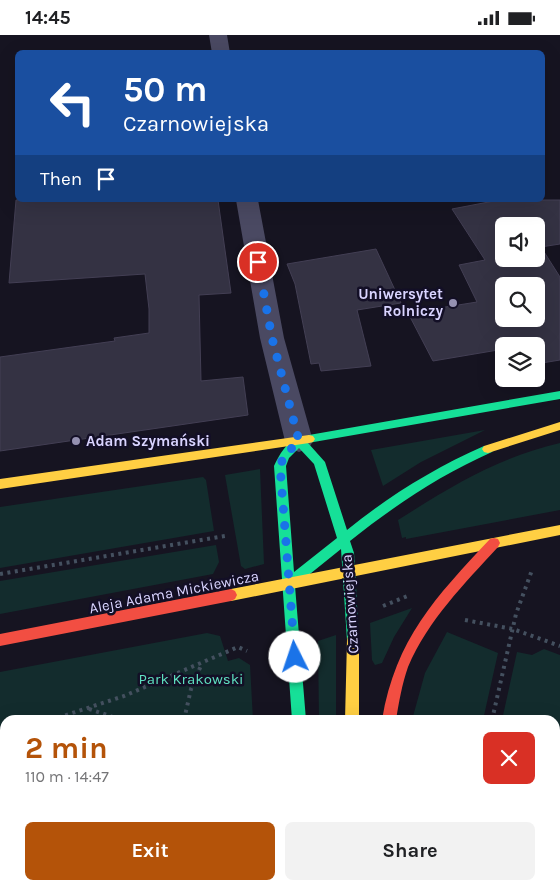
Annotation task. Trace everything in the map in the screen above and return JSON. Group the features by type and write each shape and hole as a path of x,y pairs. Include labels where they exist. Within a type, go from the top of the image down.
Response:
{"main road":[{"path":"0,485 299,441 560,395"},
{"path":"289,584 344,537 404,495 454,465 510,439 560,426"},
{"path":"299,441 284,456 280,466 299,715"},
{"name":"Czarnowiejska","path":"299,441 319,462 344,537 350,571 354,649 352,715"},
{"name":"Aleja Adama Mickiewicza","path":"0,640 202,603 350,571 560,530"},
{"path":"390,715 398,677 423,625 436,607 494,543"}],"street":[{"path":"218,35 220,50"},
{"name":"Czarnowiejska","path":"247,202 272,338 299,441"}],"path":[{"path":"0,574 225,536"},
{"path":"493,715 516,613 532,570"},
{"path":"377,609 407,595 414,596"},
{"path":"462,619 513,629 560,646"},
{"path":"68,715 165,680 238,647 247,651"},
{"path":"185,715 190,689 202,662"},
{"path":"89,709 107,715"}],"green space":[{"path":"485,430 421,462 383,486 371,450"},
{"path":"560,443 560,510 406,539 406,537 402,538 398,520 437,496 495,465 537,449"},
{"path":"260,469 264,564 245,569 241,566 225,475"},
{"path":"203,477 206,480 214,531 0,568 0,507"},
{"path":"216,545 219,562 213,574 0,614 0,581"},
{"path":"412,608 394,637 382,663 375,665 372,660 370,623"},
{"path":"447,632 498,653 484,715 413,715 425,673"},
{"name":"Park Krakowski","path":"207,633 220,636 228,661 239,658 250,665 253,715 0,715 0,672"},
{"path":"336,635 336,715 319,715 318,641"},
{"path":"544,649 560,655 560,715 503,715 517,652 532,655"}],"building":[{"path":"545,200 560,200 560,244 545,246 545,217 495,217 495,267 545,267 545,253 560,277 560,360 545,362 545,337 495,337 495,351 433,361 408,313 477,302 459,265 485,260 452,209 489,202 545,202"},
{"path":"16,202 218,202 231,293 199,295 201,381 243,377 248,415 0,451 0,357 115,341 114,338 149,333 149,309 145,274 9,283"},
{"path":"376,249 401,303 357,310 371,366 321,371 319,363 311,364 295,284 287,264"}],"traffic: fast":[{"path":"309,439 560,395"},
{"path":"299,715 280,466 284,456 299,441 319,462 348,553 353,640"},
{"path":"289,584 359,527 409,491 434,475 488,449"}],"traffic: slow":[{"path":"488,449 560,426"},
{"path":"0,484 309,439"},
{"path":"231,595 560,530"},
{"path":"352,715 353,640"}],"traffic: jam":[{"path":"390,715 400,673 419,633 442,601 494,543"},
{"path":"0,640 231,595"}],"place":[{"name":"Uniwersytet Rolniczy","path":"453,303"},
{"name":"Adam Szymański","path":"76,441"}],"route":[{"path":"258,262 272,338 299,441 284,456 280,466 295,657"}]}
